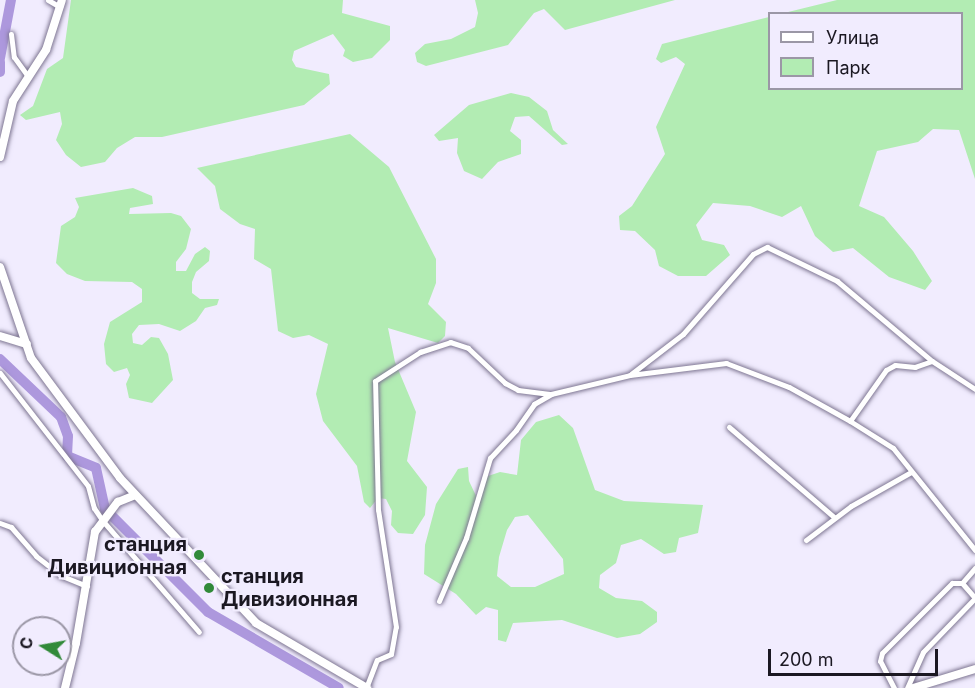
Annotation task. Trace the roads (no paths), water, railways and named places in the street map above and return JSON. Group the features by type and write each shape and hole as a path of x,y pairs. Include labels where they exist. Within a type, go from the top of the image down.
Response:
{"street":[{"path":"0,157 10,108 46,50 61,3 48,0"},
{"path":"11,34 14,57 28,76"},
{"path":"630,375 683,334 753,254 767,247 837,281 932,361 975,389"},
{"path":"0,267 31,358 135,495 256,623 366,688 377,660 391,654 396,627 378,510 375,381 412,356 450,342 468,348 511,387 551,394"},
{"path":"0,336 27,344"},
{"path":"850,421 886,370 895,365 915,367 932,361"},
{"path":"439,601 466,538 490,458 534,404 551,394 630,375 726,363 789,387 893,448 975,550"},
{"path":"0,373 88,486 94,508 102,520 199,632"},
{"path":"729,427 834,517"},
{"path":"806,540 834,517 911,472"},
{"path":"65,688 87,585 95,532 118,501 135,495"},
{"path":"0,522 62,576 87,585"},
{"path":"962,584 975,568"},
{"path":"894,688 880,661 882,653 952,583 962,584 975,598 923,652 907,688"},
{"path":"913,688 975,669"}],"waterway":[{"path":"0,58 11,0"},
{"path":"0,62 0,72"},
{"path":"0,359 61,417 68,436 67,456 96,468 105,509 208,612 339,688"}],"place":[{"name":"станция Дивиционная","path":"199,555"},
{"name":"станция Дивизионная","path":"209,588"}]}
